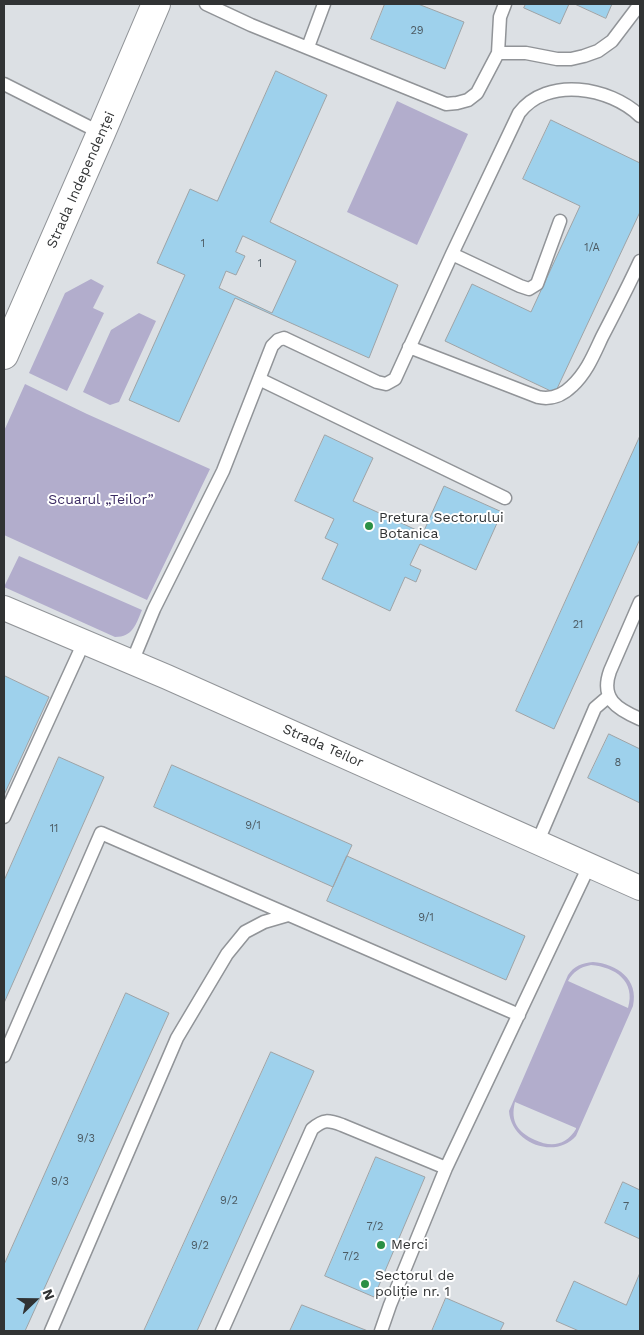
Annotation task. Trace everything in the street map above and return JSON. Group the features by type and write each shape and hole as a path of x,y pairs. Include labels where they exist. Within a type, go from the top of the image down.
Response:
{"main road":[{"name":"Strada Independenței","path":"4,355 156,4"}],"street":[{"name":"Strada Teilor","path":"4,608 132,662 640,888"}],"lane":[{"path":"206,4 251,25 446,104 468,100 477,93 498,53 500,17 505,4"},
{"path":"308,47 324,4"},
{"path":"498,53 526,53 557,59 571,59 584,56 598,51 612,42 640,4"},
{"path":"4,84 101,133"},
{"path":"132,662 154,609 223,471 272,346 278,340 284,338 377,382 386,384 395,379 452,254 523,108 533,99 546,93 557,90 580,90 616,99 629,106 640,116"},
{"path":"452,254 529,289 537,284 560,221"},
{"path":"409,347 538,396 554,397 572,386 586,369 640,262"},
{"path":"259,379 505,498"},
{"path":"640,602 607,679 607,687 613,702 619,709 640,719"},
{"path":"4,817 84,642"},
{"path":"538,841 596,708 610,696"},
{"path":"4,1056 101,833 519,1015"},
{"path":"381,1331 446,1168 589,866"},
{"path":"51,1331 177,1038 227,954 245,932 264,922 288,914"},
{"path":"222,1331 312,1129 322,1121 332,1121 446,1168"}],"green space":[{"path":"397,101 468,134 417,245 347,212"},
{"path":"91,279 104,286 93,308 104,313 67,391 29,373 65,293"},
{"path":"139,313 156,321 119,402 110,405 83,392 111,330"},
{"name":"Scuarul „Teilor”","path":"25,384 210,469 147,600 4,535 4,431"},
{"path":"19,556 142,610 136,625 126,635 115,637 4,587"},
{"path":"593,962 610,966 624,975 633,988 633,1006 576,1136 567,1143 557,1147 535,1144 517,1132 509,1111 568,975 576,967","holes":["591,965 608,969 622,977 629,990 628,1008 568,981 577,970","515,1102 576,1128 576,1129 568,1139 558,1144 547,1144 535,1140 524,1134 517,1126 514,1115"]}],"building":[{"path":"385,4 418,4 464,22 445,69 371,39"},
{"path":"526,4 569,4 560,24 524,8"},
{"path":"575,4 612,4 606,18"},
{"path":"276,71 327,95 270,222 398,285 369,358 235,298 179,422 129,400 185,275 157,263 190,189 217,201","holes":["243,236 296,261 272,313 219,288 226,271 236,275 245,256 236,252"]},
{"path":"551,120 640,163 640,212 555,393 445,341 472,284 531,312 580,206 523,179"},
{"name":"Pretura Sectorului Botanica","path":"325,435 373,458 353,501 423,533 444,486 502,512 476,570 420,544 410,565 421,570 416,582 405,577 390,611 322,579 338,544 325,538 334,519 295,501"},
{"path":"640,436 640,539 554,729 516,711"},
{"path":"5,676 49,697 4,795 4,679"},
{"path":"609,734 640,749 640,803 588,778"},
{"path":"59,757 104,777 4,1003 4,881"},
{"path":"172,765 352,845 333,887 154,807"},
{"path":"347,856 525,936 506,980 327,901"},
{"path":"126,993 169,1013 25,1331 4,1331 4,1265"},
{"path":"271,1052 314,1071 197,1331 144,1331"},
{"path":"376,1157 425,1177 374,1297 325,1276"},
{"path":"623,1182 640,1190 640,1239 605,1223"},
{"path":"640,1273 640,1331 579,1331 556,1321 574,1281 626,1305"},
{"path":"446,1298 504,1323 500,1331 432,1331"},
{"path":"302,1305 368,1331 290,1331"}],"place":[{"name":"Pretura Sectorului Botanica","path":"369,526"},
{"name":"Merci","path":"381,1245"},
{"name":"Sectorul de poliție nr. 1","path":"365,1284"}]}
